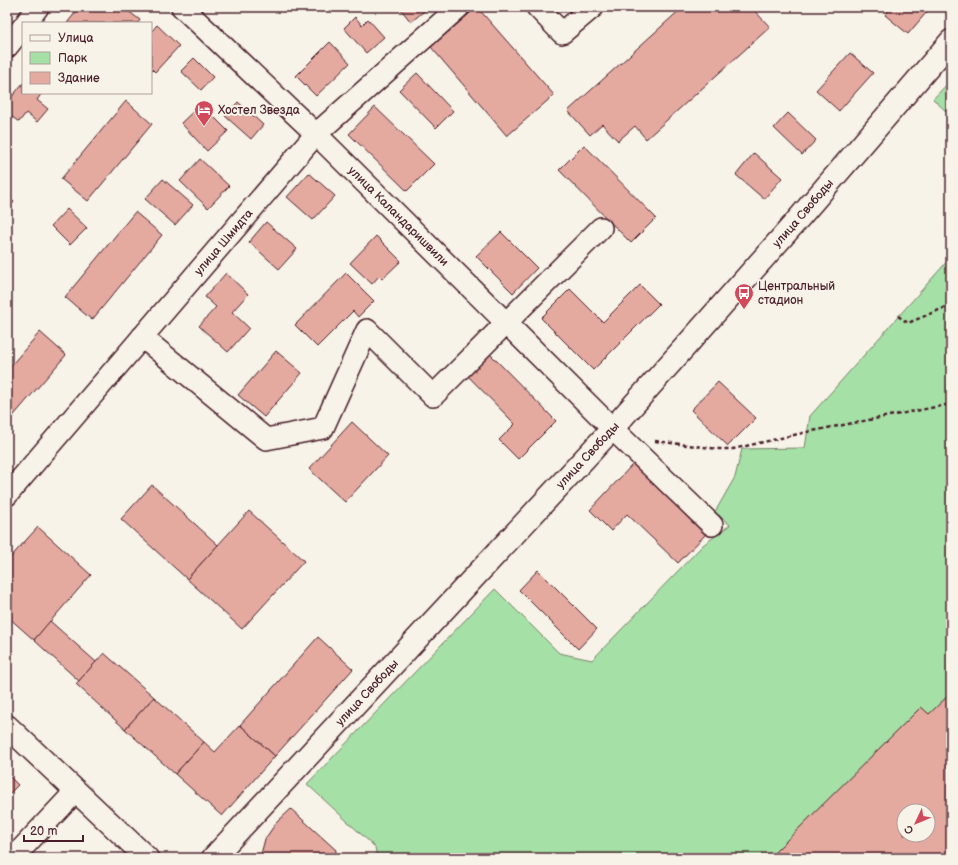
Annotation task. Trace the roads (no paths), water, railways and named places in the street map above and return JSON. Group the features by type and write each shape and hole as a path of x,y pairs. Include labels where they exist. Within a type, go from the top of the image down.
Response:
{"main road":[{"name":"улица Свободы","path":"213,858 617,433 951,41"},
{"path":"7,726 75,792 147,858"}],"street":[{"path":"27,22 38,7"},
{"name":"улица Каландаришвили","path":"182,7 316,134 617,433 712,525"},
{"name":"улица Шмидта","path":"7,495 316,134 459,7"},
{"path":"537,7 562,34 593,7"},
{"path":"7,47 22,28"},
{"path":"142,337 266,439 323,428 367,330 433,396 600,228"},
{"path":"13,858 75,792"}],"place":[{"name":"Хостел Звезда","path":"204,127"},
{"name":"Центральный стадион","path":"744,310"}]}
